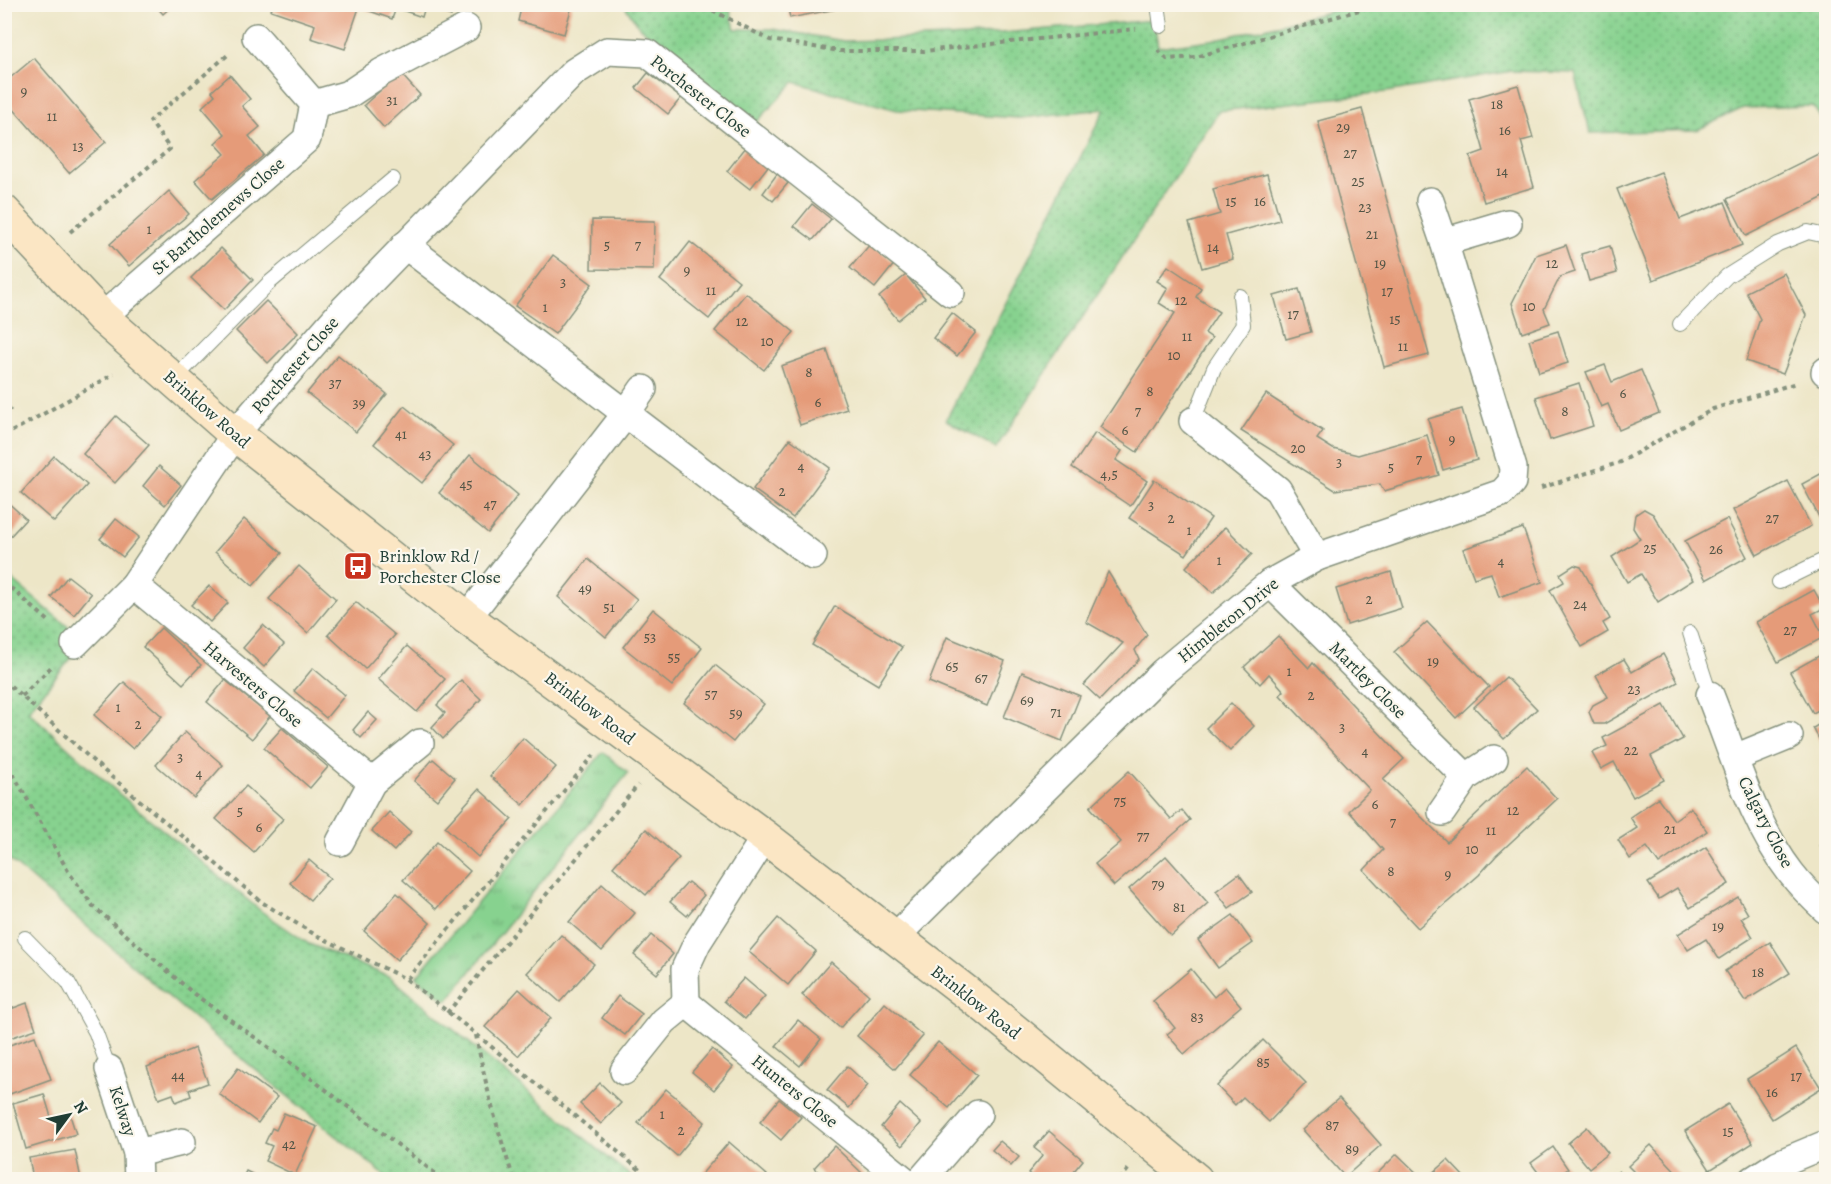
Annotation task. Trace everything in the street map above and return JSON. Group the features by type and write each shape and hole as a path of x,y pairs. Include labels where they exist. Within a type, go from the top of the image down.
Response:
{"main road":[{"name":"Brinklow Road","path":"4,212 102,317 235,434 467,618 765,837 988,1009 1196,1179"}],"street":[{"path":"256,37 314,104 349,94 382,72 466,28"},
{"name":"Porchester Close","path":"235,434 343,310 405,245 574,72 608,51 646,53 951,293"},
{"name":"St Bartholemews Close","path":"102,317 307,139 314,104"},
{"path":"1430,201 1512,468 1512,482 1502,493"},
{"path":"1444,242 1508,223"},
{"path":"405,245 625,415 813,556"},
{"path":"467,618 643,389"},
{"path":"1192,421 1278,490 1317,557"},
{"path":"75,644 134,585 235,434"},
{"name":"Himbleton Drive","path":"894,938 1163,672 1270,583 1317,557 1502,493"},
{"name":"Martley Close","path":"1270,583 1466,777"},
{"name":"Harvesters Close","path":"134,585 372,782"},
{"name":"Calgary Close","path":"1710,695 1751,802 1772,843 1791,874 1827,910"},
{"name":"Calgary Close","path":"1735,758 1789,736"},
{"path":"340,842 372,782 420,743"},
{"path":"1442,812 1466,777 1494,759"},
{"path":"624,1071 664,1021 686,1003 685,969 697,943 765,837"},
{"name":"Hunters Close","path":"686,1003 904,1179"},
{"name":"Kelway","path":"109,1069 137,1166 182,1142"},
{"path":"921,1179 978,1114"},
{"path":"1753,1179 1778,1164 1827,1144"}],"lane":[{"path":"1158,4 1161,26"},
{"path":"173,380 269,283 393,179"},
{"path":"1680,324 1727,276 1778,244 1808,232 1827,236"},
{"path":"1192,421 1214,368 1243,325 1240,296"},
{"path":"1779,582 1827,559"},
{"path":"1690,633 1710,695"},
{"path":"25,938 68,982 96,1033 109,1069"}],"path":[{"path":"706,4 712,10 770,40 840,51 924,51 1138,29"},
{"path":"1153,44 1167,60 1196,57 1380,4"},
{"path":"43,254 170,149 150,122 225,57 256,37"},
{"path":"4,436 146,356"},
{"path":"1502,493 1543,488 1621,462 1713,409 1779,390 1826,372"},
{"path":"4,680 102,768 263,903 314,934 406,979 652,1179"},
{"path":"406,979 599,749 614,727"},
{"path":"4,758 68,871 93,906 194,994 292,1064 444,1179"},
{"path":"447,1013 660,759"},
{"path":"476,1034 482,1070 502,1145 514,1179"}],"green space":[{"path":"624,5 729,5 735,29 772,29 844,41 967,36 1154,20 1158,47 1211,40 1355,5 1826,5 1826,126 1813,106 1743,108 1697,130 1590,133 1575,73 1512,71 1386,92 1219,111 996,448 946,420 1105,109 1020,118 897,110 794,82 755,124 640,27"},
{"path":"4,573 85,641 28,711 118,793 261,911 309,944 390,977 634,1179 389,1179 218,1039 5,856"},
{"path":"603,752 628,773 447,1001 416,977"}],"building":[{"path":"154,4 174,4 163,14"},
{"path":"366,4 455,4 451,16 425,7 422,17 396,8 392,19 364,9"},
{"path":"522,4 572,6 564,34 518,21"},
{"path":"787,4 853,4 853,6 790,18"},
{"path":"273,5 360,5 345,49 311,38 315,25 271,10"},
{"path":"34,58 106,142 69,173 4,98 4,83"},
{"path":"400,73 420,95 384,128 364,105"},
{"path":"648,73 681,98 668,114 636,88"},
{"path":"230,75 250,99 242,106 260,127 249,136 264,155 212,199 195,180 225,154 215,143 225,134 202,107 215,95 212,91"},
{"path":"1518,85 1533,138 1521,141 1534,187 1484,202 1470,156 1484,151 1469,99"},
{"path":"1362,109 1429,355 1384,367 1318,121"},
{"path":"746,147 769,165 750,189 727,171"},
{"path":"1820,153 1826,166 1826,196 1746,236 1727,199"},
{"path":"1661,172 1680,219 1725,202 1742,245 1653,280 1617,189"},
{"path":"777,174 788,183 773,201 763,193"},
{"path":"1267,174 1280,220 1226,235 1233,259 1202,268 1189,223 1220,214 1213,189"},
{"path":"169,191 189,214 129,266 110,244"},
{"path":"812,204 831,219 813,240 794,226"},
{"path":"592,220 655,221 654,270 591,269"},
{"path":"690,242 739,281 709,319 660,280"},
{"path":"871,243 895,263 875,288 850,268"},
{"path":"1566,245 1575,272 1560,277 1544,309 1550,323 1522,333 1512,303 1536,255"},
{"path":"1610,246 1617,273 1589,281 1581,254"},
{"path":"221,248 253,280 224,310 191,278"},
{"path":"553,255 592,284 555,334 515,306"},
{"path":"1168,266 1201,288 1196,297 1219,312 1205,333 1212,338 1137,452 1100,427 1175,313 1159,303 1168,288 1157,281"},
{"path":"1784,273 1806,315 1783,374 1746,361 1760,319 1746,292"},
{"path":"906,275 925,298 898,320 879,297"},
{"path":"1299,289 1311,332 1286,339 1274,296"},
{"path":"746,293 794,332 764,370 715,331"},
{"path":"266,301 298,333 268,363 236,331"},
{"path":"952,313 976,332 957,356 933,338"},
{"path":"1558,331 1568,363 1539,372 1529,340"},
{"path":"827,350 847,409 800,425 781,366"},
{"path":"338,355 387,394 356,432 307,393"},
{"path":"1605,365 1612,382 1641,370 1659,413 1619,430 1608,404 1601,407 1586,372"},
{"path":"1579,383 1593,426 1550,440 1536,397"},
{"path":"1266,394 1323,431 1317,439 1333,449 1358,455 1427,435 1439,475 1384,491 1380,484 1335,490 1241,431"},
{"path":"4,398 11,410 4,413"},
{"path":"404,406 453,445 422,483 374,444"},
{"path":"1462,409 1477,460 1443,470 1428,419"},
{"path":"116,416 149,445 115,483 83,454"},
{"path":"1095,433 1122,451 1116,460 1147,481 1130,506 1072,467"},
{"path":"790,439 830,468 793,518 753,489"},
{"path":"470,455 518,495 488,533 439,493"},
{"path":"54,456 87,485 54,522 21,493"},
{"path":"159,466 181,485 165,505 143,486"},
{"path":"1826,471 1826,516 1820,519 1802,484"},
{"path":"1154,480 1211,518 1186,555 1129,518"},
{"path":"1788,481 1811,526 1757,555 1733,510"},
{"path":"4,499 26,519 4,543"},
{"path":"1644,509 1653,514 1693,580 1658,602 1641,574 1627,582 1612,557 1640,539 1633,528 1635,515"},
{"path":"116,519 139,537 123,557 100,539"},
{"path":"244,519 282,553 253,586 215,552"},
{"path":"1727,519 1747,557 1706,580 1685,541"},
{"path":"1225,527 1252,554 1213,593 1186,567"},
{"path":"1523,528 1542,582 1499,597 1491,573 1474,578 1463,549"},
{"path":"588,559 637,599 606,637 558,597"},
{"path":"1574,565 1581,567 1610,619 1603,623 1608,632 1582,647 1550,590 1564,582 1560,574"},
{"path":"299,566 336,599 308,633 269,599"},
{"path":"1108,572 1147,635 1135,650 1139,659 1100,700 1084,685 1123,643 1086,622"},
{"path":"1391,572 1402,608 1347,625 1336,589"},
{"path":"68,576 91,594 74,615 51,597"},
{"path":"209,586 228,603 210,622 191,605"},
{"path":"1814,590 1824,608 1812,614 1824,637 1778,662 1756,622"},
{"path":"356,602 395,635 365,669 328,635"},
{"path":"835,606 902,647 878,685 812,645"},
{"path":"653,609 702,648 672,686 623,647"},
{"path":"1427,622 1489,687 1456,718 1394,652"},
{"path":"263,625 284,644 264,667 243,648"},
{"path":"161,628 201,665 183,684 143,647"},
{"path":"1278,636 1309,668 1313,663 1404,759 1383,779 1447,842 1527,766 1557,799 1479,875 1418,928 1364,870 1383,850 1349,811 1370,790 1280,695 1284,691 1269,674 1260,684 1244,667"},
{"path":"947,637 1005,661 987,706 929,682"},
{"path":"407,646 445,679 417,712 378,679"},
{"path":"1826,652 1826,706 1813,713 1790,672"},
{"path":"1663,654 1678,682 1604,724 1594,724 1589,712 1593,705 1608,697 1596,675 1624,659 1632,672"},
{"path":"715,665 764,704 733,742 684,703"},
{"path":"313,668 345,695 326,718 294,691"},
{"path":"1022,672 1080,696 1062,741 1004,717"},
{"path":"1506,677 1537,709 1504,739 1474,707"},
{"path":"225,680 270,716 252,739 207,702"},
{"path":"461,680 481,699 443,739 432,727 445,713 437,705"},
{"path":"124,682 162,716 133,749 94,715"},
{"path":"1231,703 1254,726 1230,751 1206,728"},
{"path":"1664,705 1683,739 1651,756 1664,780 1633,797 1614,762 1601,769 1592,753 1607,746 1603,738"},
{"path":"368,712 377,720 361,738 353,730"},
{"path":"1826,720 1826,752 1813,728"},
{"path":"282,728 328,767 310,788 264,748"},
{"path":"185,732 223,765 194,798 156,765"},
{"path":"523,738 556,767 523,805 490,776"},
{"path":"433,759 455,778 437,800 414,781"},
{"path":"1129,771 1171,819 1182,810 1190,820 1114,886 1095,864 1121,842 1090,807"},
{"path":"246,786 283,819 254,852 216,819"},
{"path":"479,789 512,819 478,857 445,827"},
{"path":"1658,798 1674,820 1691,808 1707,831 1659,864 1647,847 1630,859 1618,840 1637,828 1630,817"},
{"path":"389,812 411,832 394,851 372,831"},
{"path":"646,829 679,858 646,895 613,867"},
{"path":"1826,841 1826,858 1820,845"},
{"path":"437,842 470,871 436,909 403,880"},
{"path":"1706,847 1729,884 1690,908 1677,888 1659,899 1648,883"},
{"path":"1166,856 1208,903 1171,936 1129,889"},
{"path":"309,860 330,878 310,900 290,883"},
{"path":"1239,874 1252,892 1229,908 1216,891"},
{"path":"688,882 704,895 687,916 670,902"},
{"path":"602,884 635,913 602,951 569,922"},
{"path":"397,893 430,923 397,960 364,931"},
{"path":"1738,897 1748,914 1741,918 1753,937 1719,959 1706,939 1688,950 1678,934"},
{"path":"1233,915 1253,943 1218,968 1198,940"},
{"path":"778,918 816,951 788,985 749,952"},
{"path":"561,935 594,964 560,1002 527,973"},
{"path":"651,935 673,954 657,974 634,955"},
{"path":"1770,942 1790,973 1745,1001 1725,971"},
{"path":"831,962 869,995 840,1028 802,995"},
{"path":"1191,969 1214,997 1225,987 1241,1006 1184,1054 1167,1034 1175,1028 1153,1001"},
{"path":"744,978 765,996 745,1019 724,1001"},
{"path":"519,989 551,1018 518,1056 485,1027"},
{"path":"618,996 642,1014 625,1035 602,1018"},
{"path":"4,1001 8,1010 27,1003 36,1029 4,1040"},
{"path":"885,1003 923,1036 895,1069 857,1036"},
{"path":"798,1020 821,1039 800,1066 776,1046"},
{"path":"35,1036 51,1079 7,1095 4,1089 4,1047"},
{"path":"1263,1040 1306,1083 1269,1122 1243,1097 1235,1105 1217,1086"},
{"path":"938,1042 977,1075 949,1108 910,1075"},
{"path":"195,1048 208,1083 189,1090 191,1096 176,1102 173,1094 159,1099 147,1067"},
{"path":"1796,1048 1821,1088 1772,1119 1747,1079"},
{"path":"712,1049 733,1067 714,1090 692,1072"},
{"path":"847,1066 868,1085 849,1108 827,1090"},
{"path":"238,1068 277,1097 258,1123 219,1094"},
{"path":"600,1083 621,1103 601,1124 580,1104"},
{"path":"666,1089 705,1122 677,1156 638,1123"},
{"path":"44,1094 51,1117 69,1112 76,1134 26,1149 13,1103"},
{"path":"1339,1098 1381,1145 1345,1177 1303,1130"},
{"path":"779,1099 801,1117 781,1140 760,1122"},
{"path":"900,1104 921,1123 902,1146 881,1127"},
{"path":"1728,1104 1753,1143 1710,1170 1685,1131"},
{"path":"284,1113 317,1127 295,1175 265,1161 272,1146 265,1143 272,1128 276,1130"},
{"path":"1587,1127 1608,1153 1589,1168 1568,1143"},
{"path":"1049,1131 1083,1160 1074,1171 1084,1179 1035,1179 1028,1173 1043,1155 1034,1148"},
{"path":"1000,1141 1019,1157 1011,1166 992,1150"},
{"path":"729,1142 767,1175 763,1179 705,1179 700,1176"},
{"path":"1651,1145 1683,1179 1641,1179 1628,1166"},
{"path":"834,1146 864,1175 860,1179 827,1179 814,1168"},
{"path":"1553,1147 1568,1169 1553,1179 1543,1179 1531,1163"},
{"path":"75,1150 81,1179 33,1179 29,1158"},
{"path":"1397,1154 1423,1179 1372,1179"},
{"path":"1448,1160 1464,1179 1434,1179 1430,1176"},
{"path":"246,1171 262,1179 242,1179"},
{"path":"1619,1171 1627,1179 1609,1179"}],"place":[{"name":"Brinklow Rd / Porchester Close","path":"358,566"}]}
